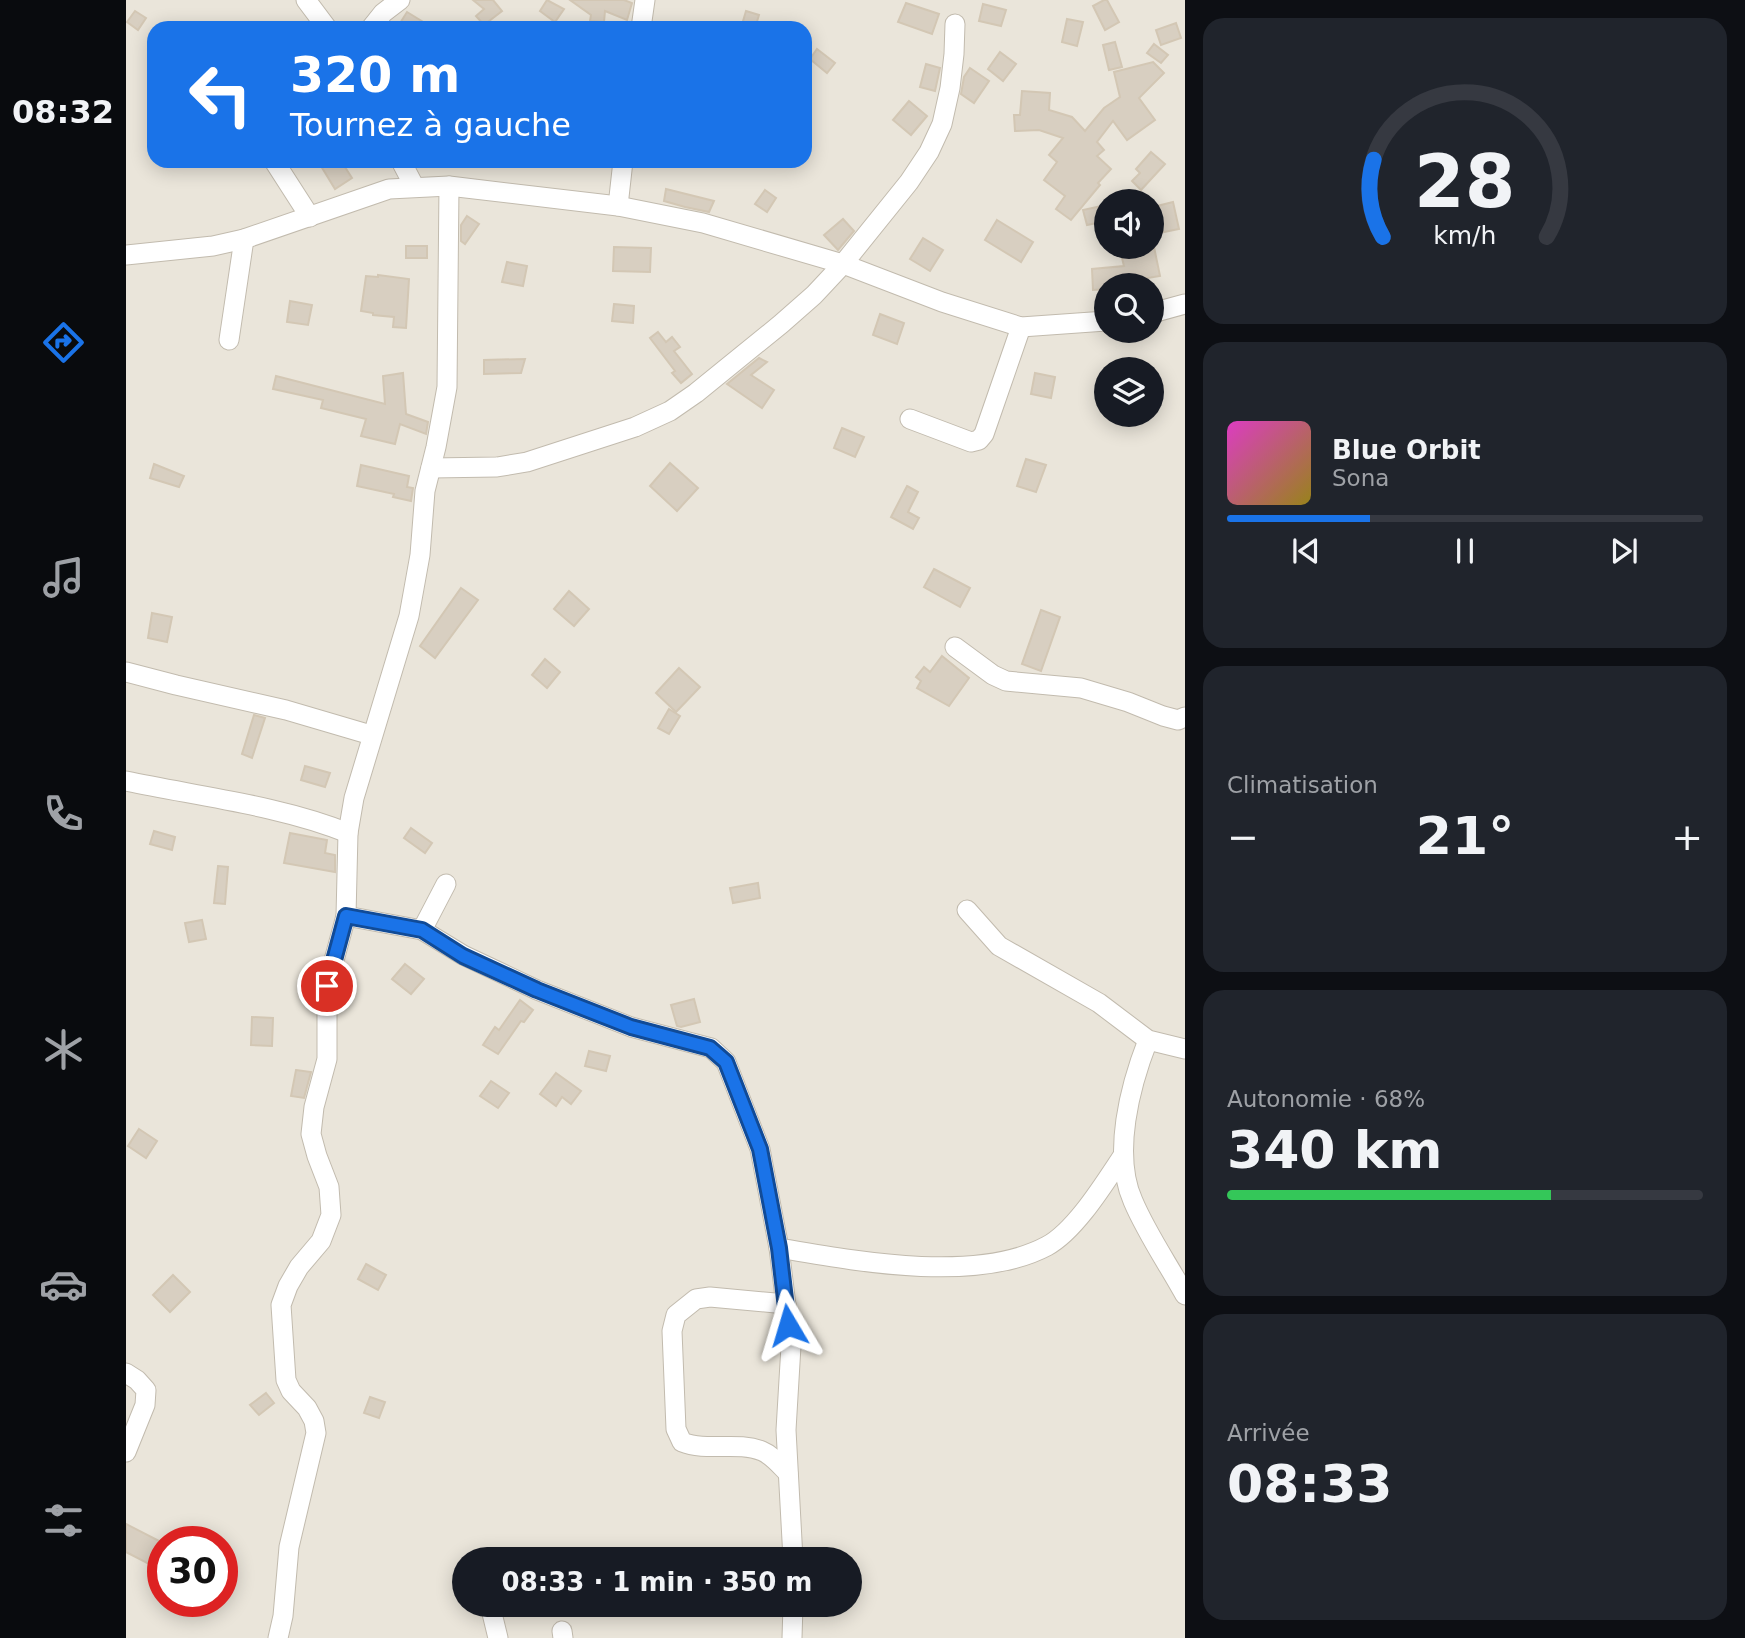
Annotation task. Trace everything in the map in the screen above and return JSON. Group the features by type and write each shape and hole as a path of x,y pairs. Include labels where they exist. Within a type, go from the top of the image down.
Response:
{"street":[{"path":"306,0 322,21"},
{"path":"377,21 400,0"},
{"path":"642,21 645,0"},
{"path":"431,468 497,467 527,462 635,427 670,411 696,393 781,324 814,295 842,264 909,182 929,152 942,124 950,88 955,24"},
{"path":"278,168 310,217"},
{"path":"405,168 414,186"},
{"path":"618,206 623,168"},
{"path":"278,1638 283,1616 289,1547 316,1433 314,1421 307,1408 291,1391 286,1380 281,1306 299,1267 321,1241 331,1214 330,1186 311,1134 314,1107 327,1059 327,986 346,916 348,832 354,798 409,616 420,555 425,491 447,387 449,186"},
{"path":"126,255 213,246 244,239 389,189 449,186 618,206 703,223 842,264 942,302 1021,327 1056,327 1094,322"},
{"path":"229,340 244,239"},
{"path":"1164,310 1185,304"},
{"path":"910,419 971,442 979,440 984,434 1021,327"},
{"path":"954,647 1006,681 1081,688 1163,716 1178,720 1185,718"},
{"path":"126,672 274,707 371,735"},
{"path":"126,781 325,823 348,832"},
{"path":"422,930 446,884"},
{"path":"967,910 999,946 1099,1003 1148,1040 1185,1049"},
{"path":"346,916 422,930 463,956 571,1004 631,1027 710,1048 726,1062 760,1149 779,1248 791,1346 786,1430 792,1547"},
{"path":"1148,1040 1138,1067 1122,1157 1132,1200 1185,1295"},
{"path":"779,1248 897,1266 969,1265 1014,1258 1048,1245 1076,1220 1122,1157"},
{"path":"786,1304 710,1297 696,1299 676,1315 671,1331 676,1429 682,1442 694,1447 750,1448 763,1451 788,1473"},
{"path":"126,1373 146,1390 145,1405 126,1452"},
{"path":"493,1617 498,1638"},
{"path":"792,1638 793,1617"}],"shaded area":[{"path":"126,0 1185,0 1185,1638 126,1638"}],"building":[{"path":"473,0 493,0 502,11 489,21 480,21 476,16 484,9"},
{"path":"547,0 564,9 556,21 540,11"},
{"path":"570,0 624,0 632,3 627,20 605,11 604,21 590,21 591,15"},
{"path":"1107,0 1119,22 1105,30 1093,6"},
{"path":"906,3 939,14 932,34 898,22"},
{"path":"983,4 1006,10 1001,26 979,21"},
{"path":"135,11 146,18 138,30 127,22"},
{"path":"746,11 759,15 757,21 743,21"},
{"path":"407,12 422,21 401,21"},
{"path":"1067,19 1083,22 1077,46 1062,42"},
{"path":"1176,23 1181,38 1161,45 1156,30"},
{"path":"1115,42 1122,67 1109,70 1103,45"},
{"path":"1154,44 1168,55 1161,63 1147,53"},
{"path":"817,49 835,63 827,73 812,61"},
{"path":"1000,52 1016,64 1003,81 988,69"},
{"path":"1153,62 1164,73 1139,98 1155,120 1127,140 1113,121 1097,142 1104,150 1097,156 1111,169 1071,220 1056,209 1065,196 1044,180 1057,162 1049,155 1063,138 1039,130 1015,131 1014,115 1020,115 1022,91 1050,93 1049,110 1072,117 1085,131 1104,108 1120,97 1114,72"},
{"path":"926,64 940,68 935,91 920,87"},
{"path":"970,68 989,81 974,103 961,94 964,77"},
{"path":"909,101 927,116 911,135 893,120"},
{"path":"1151,152 1165,164 1142,189 1132,181 1140,173 1136,169"},
{"path":"322,168 346,168 352,178 335,189"},
{"path":"666,189 714,201 709,212 685,207 664,201"},
{"path":"765,190 776,198 767,212 755,204"},
{"path":"1173,202 1179,229 1164,232 1164,204"},
{"path":"1094,208 1094,224 1087,225 1083,210"},
{"path":"467,216 479,224 465,244 461,241 461,225"},
{"path":"843,219 854,231 838,250 824,235"},
{"path":"997,220 1033,242 1021,262 985,240"},
{"path":"923,238 943,250 930,271 910,259"},
{"path":"406,246 427,246 427,258 406,258"},
{"path":"614,247 651,248 650,272 613,271"},
{"path":"1122,259 1156,259 1159,273 1094,273 1093,290 1092,269 1124,266"},
{"path":"507,262 527,266 523,286 502,282"},
{"path":"366,276 409,279 406,328 393,327 394,317 361,311"},
{"path":"290,301 312,305 308,325 287,322"},
{"path":"614,304 634,306 633,323 612,321"},
{"path":"880,314 904,323 897,344 873,335"},
{"path":"658,332 666,342 672,337 680,347 674,351 692,374 681,383 650,338"},
{"path":"759,358 767,362 751,375 774,390 762,408 727,384"},
{"path":"525,359 521,373 484,374 484,360"},
{"path":"403,373 406,414 428,422 426,434 400,424 395,444 361,436 366,419 321,408 323,400 273,389 276,376 385,404 383,376"},
{"path":"1035,373 1055,377 1051,398 1031,394"},
{"path":"842,428 864,437 855,457 834,448"},
{"path":"1026,459 1046,465 1036,492 1017,486"},
{"path":"670,463 698,488 677,511 650,486"},
{"path":"154,464 184,476 179,487 150,478"},
{"path":"361,465 409,476 407,487 413,488 411,501 393,497 394,494 357,486"},
{"path":"907,486 918,492 908,512 919,518 913,529 891,517"},
{"path":"934,569 970,588 960,607 924,587"},
{"path":"461,588 478,600 435,658 420,646"},
{"path":"569,591 589,609 574,626 554,609"},
{"path":"1041,610 1060,617 1041,671 1022,664"},
{"path":"152,613 172,617 167,642 148,638"},
{"path":"942,656 969,678 949,706 917,688 921,681 916,677 924,667 930,672"},
{"path":"545,659 560,672 547,688 532,675"},
{"path":"679,668 700,687 676,712 656,693"},
{"path":"669,709 680,716 669,734 658,728"},
{"path":"254,715 265,718 252,758 242,754"},
{"path":"305,766 330,773 325,787 301,780"},
{"path":"411,828 432,843 425,853 404,838"},
{"path":"154,831 175,837 172,850 150,844"},
{"path":"290,833 327,840 325,853 335,855 335,872 284,863"},
{"path":"218,866 228,867 225,904 214,903"},
{"path":"758,883 760,898 733,903 730,888"},
{"path":"202,920 206,939 189,942 185,923"},
{"path":"405,964 424,979 411,994 392,979"},
{"path":"694,999 700,1022 677,1026 671,1005"},
{"path":"520,1000 533,1010 524,1022 521,1021 498,1054 483,1045 495,1027 499,1030"},
{"path":"252,1017 273,1018 272,1046 251,1045"},
{"path":"589,1051 610,1056 606,1071 585,1066"},
{"path":"296,1070 311,1072 304,1098 291,1096"},
{"path":"556,1073 581,1091 571,1104 562,1097 556,1106 540,1094"},
{"path":"491,1081 509,1093 498,1108 480,1096"},
{"path":"139,1129 157,1141 146,1158 128,1146"},
{"path":"366,1264 386,1275 378,1290 358,1279"},
{"path":"173,1275 190,1292 170,1312 153,1295"},
{"path":"266,1393 274,1403 259,1415 250,1405"},
{"path":"370,1397 385,1402 379,1418 364,1413"},
{"path":"126,1524 147,1535 147,1563 126,1552"}],"route":[{"path":"327,986 346,916 422,930 463,956 554,997 631,1027 710,1048 726,1062 760,1149 779,1248 788,1325"}]}
